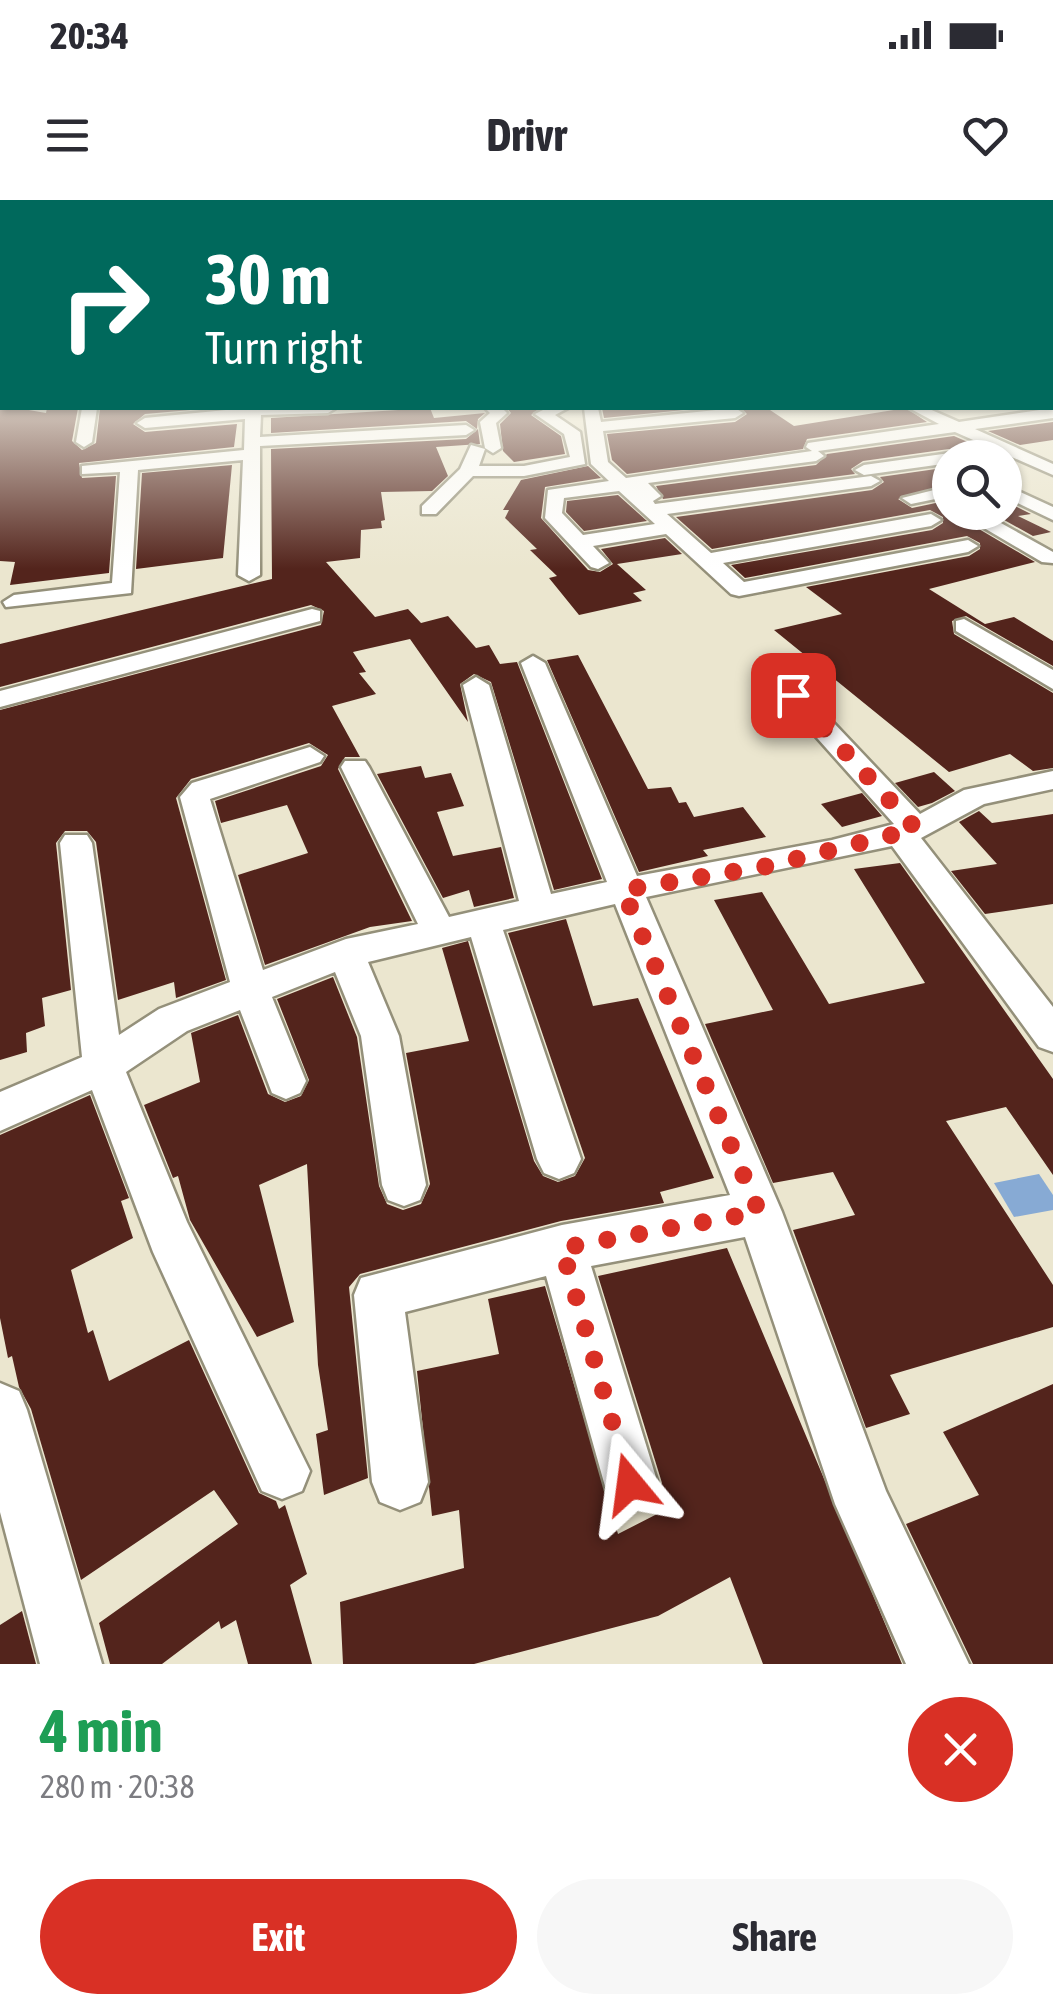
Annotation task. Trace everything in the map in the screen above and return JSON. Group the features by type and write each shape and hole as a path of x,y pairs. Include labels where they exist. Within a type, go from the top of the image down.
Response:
{"street":[{"path":"84,442 85,432"},
{"path":"249,576 252,432"},
{"path":"88,470 252,448 438,432"},
{"path":"480,432 485,448 507,466 524,472"},
{"path":"430,510 485,448 487,432"},
{"path":"468,470 524,472 580,458 572,432"},
{"path":"595,432 600,464 664,515"},
{"path":"915,432 814,447 824,456 633,480 739,590 968,546"},
{"path":"1022,457 1053,472"},
{"path":"578,542 664,515 932,462"},
{"path":"14,602 122,588 129,466"},
{"path":"1022,478 1053,472"},
{"path":"598,563 552,514 555,494 623,485"},
{"path":"911,498 932,497"},
{"path":"1022,498 1053,514"},
{"path":"706,560 931,520"},
{"path":"998,530 1049,558"},
{"path":"0,698 312,616"},
{"path":"964,626 1053,682"},
{"path":"532,663 759,1212 863,1504 938,1664"},
{"path":"768,668 907,831 915,850 1053,1036"},
{"path":"476,685 538,908"},
{"path":"286,1081 250,990 195,797 202,790 310,756"},
{"path":"355,767 438,931"},
{"path":"0,1112 103,1066 173,1020 346,953 623,890 768,866 907,831 975,797 1053,780"},
{"path":"76,842 103,1066 169,1236 282,1471"},
{"path":"484,922 559,1159"},
{"path":"346,953 380,1036 404,1184"},
{"path":"400,1482 378,1296 562,1248 759,1212"},
{"path":"562,1248 630,1484"},
{"path":"0,1410 71,1664"}],"water":[{"path":"1039,1174 1053,1195 1053,1210 1014,1217 994,1183"}],"building":[{"path":"0,432 74,432 72,441 82,450 96,443 97,432 236,432 234,447 79,463 82,478 116,476 109,573 10,585 15,562 0,561"},
{"path":"478,432 480,444 436,447 448,476 432,491 381,492 385,520 381,521 382,528 361,530 360,558 326,562 375,617 408,609 421,623 448,616 476,648 489,645 500,664 517,662 602,879 554,890 491,682 474,674 460,684 468,722 410,639 353,652 366,672 359,673 376,694 332,706 360,757 345,757 338,769 412,921 370,927 265,965 238,875 308,853 287,805 221,823 215,801 321,766 328,755 309,743 191,779 176,798 226,980 176,998 174,982 118,1000 96,842 87,831 65,831 56,843 71,990 42,998 45,1026 26,1033 27,1052 0,1060 0,710 321,625 324,611 311,605 0,687 0,644 272,579 271,449 466,439"},
{"path":"501,432 556,432 561,436 565,454 514,462 503,451"},
{"path":"854,432 807,439 803,449 627,474 612,460 607,434"},
{"path":"991,432 1053,432 1053,440 1022,445 1022,440 1009,440"},
{"path":"954,436 963,440 932,440 932,451 863,461 851,469 855,474 663,499 656,486 816,465 827,454"},
{"path":"232,465 223,558 136,569 142,473"},
{"path":"588,466 601,478 545,487 541,518 588,570 600,572 613,564 601,549 665,538 682,554 617,564 646,590 633,593 642,601 579,615 549,578 557,576 530,550 537,549 505,518 509,510 503,510 521,480"},
{"path":"932,470 932,489 898,499 912,508 932,504 932,511 712,549 676,517 872,490 884,482 880,477"},
{"path":"618,495 647,521 584,531 566,512 567,501"},
{"path":"1022,518 1051,532 1033,536 1022,530"},
{"path":"932,530 981,530 1035,562 929,589 985,624 1014,617 1053,641 1053,666 966,616 952,621 954,634 1053,693 1053,768 1033,771 1010,754 949,772 774,630 842,614 806,587 969,556 980,549 980,543 967,536 745,578 731,565"},
{"path":"578,655 648,789 671,787 679,803 686,802 694,817 743,807 766,837 703,850 708,856 639,872 547,660"},
{"path":"421,766 425,778 451,773 464,806 437,812 453,856 501,847 514,898 474,907 469,890 443,898 377,774"},
{"path":"934,772 955,791 918,807 895,783"},
{"path":"862,793 882,816 842,827 821,804"},
{"path":"979,811 992,823 1053,814 1053,904 985,914 951,871 997,864 959,822"},
{"path":"900,863 1053,1079 1053,1175 1006,1107 946,1121 1053,1285 1053,1327 890,1375 910,1414 866,1428 793,1230 855,1215 833,1172 773,1183 705,1024 773,1010 714,900 762,892 829,1004 925,983 854,869"},
{"path":"566,919 593,1006 638,998 714,1178 660,1192 664,1203 561,1221 360,1274 349,1287 368,1478 324,1495 316,1434 328,1430 318,1365 307,1164 259,1185 294,1322 257,1337 190,1220 178,1176 173,1178 144,1105 200,1082 191,1033 238,1015 268,1094 285,1102 301,1096 309,1080 277,999 333,977 357,1037 379,1186 387,1204 403,1210 421,1204 430,1184 406,1053 469,1041 442,948 468,941 534,1161 543,1176 558,1182 575,1176 585,1158 508,933"},
{"path":"90,1095 129,1198 121,1201 133,1238 71,1270 88,1333 93,1330 109,1381 189,1340 259,1493 276,1501 279,1509 285,1505 307,1574 290,1585 312,1664 248,1664 236,1620 221,1629 219,1621 162,1664 110,1664 99,1623 238,1524 214,1490 81,1580 31,1409 19,1387 12,1356 8,1358 0,1318 0,1135"},
{"path":"727,1248 902,1664 763,1664 730,1577 658,1616 474,1664 343,1664 340,1602 464,1568 459,1510 432,1516 417,1371 499,1354 488,1299 545,1286 618,1534 661,1512 657,1497 662,1483 598,1276"},
{"path":"1053,1384 1053,1664 973,1664 906,1524 979,1495 943,1432"},
{"path":"22,1611 36,1664 0,1664 0,1625"}],"route":[{"path":"630,1484 562,1248 759,1212 623,890 768,866 916,829 793,695"}]}
